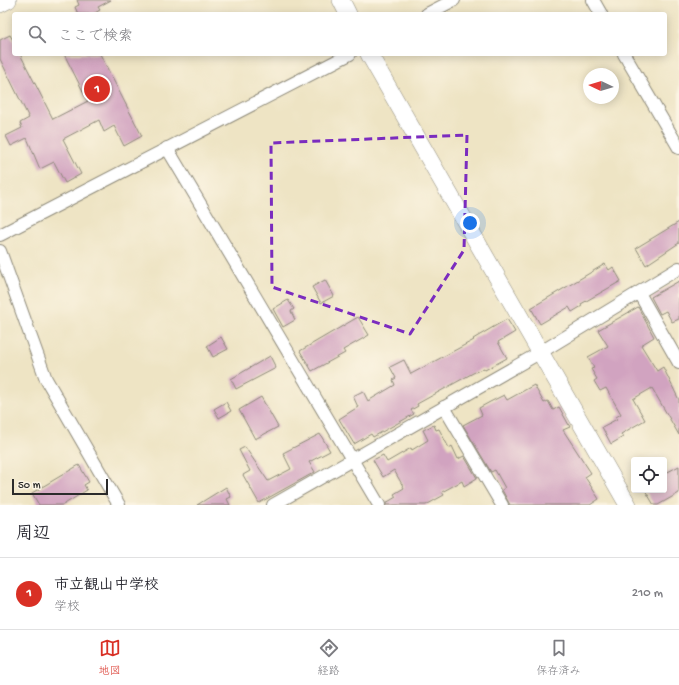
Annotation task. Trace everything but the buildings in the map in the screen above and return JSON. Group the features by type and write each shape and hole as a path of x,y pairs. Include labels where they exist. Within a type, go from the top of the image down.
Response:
{"street":[{"path":"0,4 8,0"},
{"path":"340,0 347,12"},
{"path":"431,12 454,0"},
{"path":"593,0 600,12"},
{"path":"0,235 346,56"},
{"path":"370,56 628,505"},
{"path":"625,56 679,148"},
{"path":"167,148 379,505"},
{"path":"0,251 46,379 119,505"},
{"path":"273,505 541,352 679,268"},
{"path":"639,293 679,363"},
{"path":"444,408 502,505"}],"highlighted area":[{"path":"467,135 464,250 410,334 272,287 271,143"}],"place":[{"name":"市立観山中学校","path":"97,89"}]}
